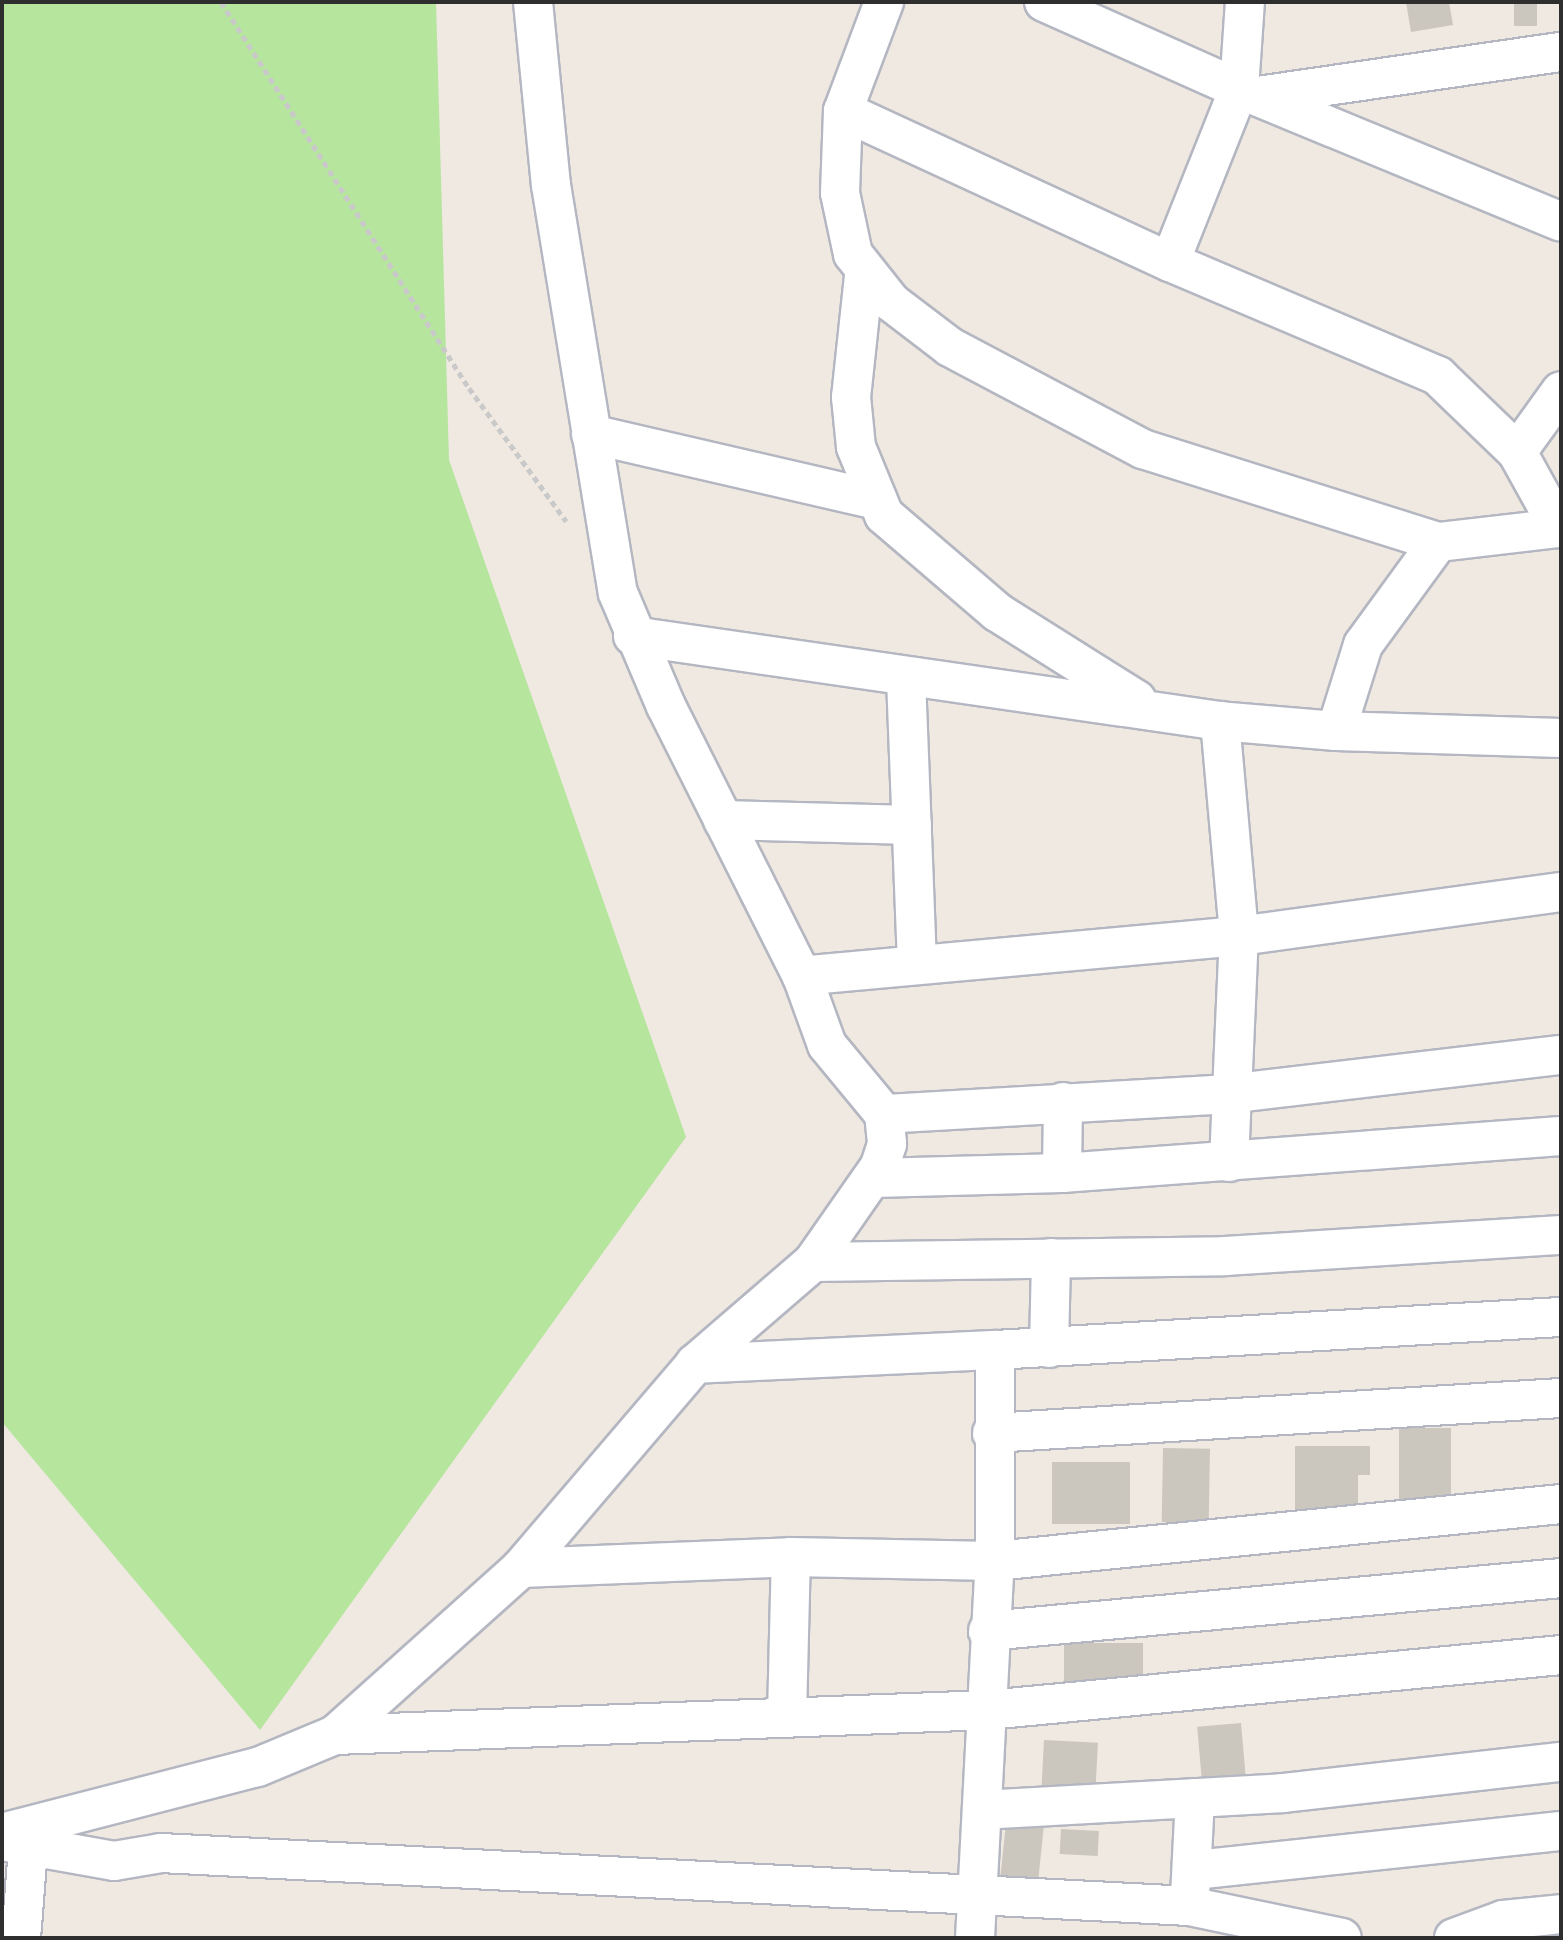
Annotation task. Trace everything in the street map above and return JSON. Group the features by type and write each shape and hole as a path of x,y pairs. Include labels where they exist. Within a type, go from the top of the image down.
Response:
{"street":[{"path":"11,1841 258,1767 335,1735 521,1568 695,1364 813,1262 874,1178 887,1144 884,1114 827,1045 802,976 633,636 618,593 551,185 533,2"},
{"path":"884,2 843,111 840,193 864,276 851,397 856,447 877,500 904,537 997,612 1146,705"},
{"path":"1044,2 1248,92 1561,222"},
{"path":"1170,262 1248,92 1245,2"},
{"path":"1248,92 1561,52"},
{"path":"843,111 1170,262 1438,376 1517,452 1560,528 1438,542 1143,449 1077,419 950,347 864,276"},
{"path":"1517,452 1561,391"},
{"path":"591,434 877,500"},
{"path":"1336,731 1363,645 1438,542"},
{"path":"633,636 906,678 1146,705 1220,721 1336,731 1561,738"},
{"path":"906,678 917,962"},
{"path":"1220,721 1239,936 1228,1094 1229,1162"},
{"path":"723,820 912,825"},
{"path":"802,976 917,962 1239,936 1561,892"},
{"path":"884,1114 1228,1094 1561,1055"},
{"path":"1062,1173 1063,1102"},
{"path":"874,1178 1062,1173 1561,1136"},
{"path":"813,1262 1225,1256 1561,1235"},
{"path":"1049,1348 1051,1258"},
{"path":"695,1364 1049,1348 1561,1317"},
{"path":"975,1938 988,1710 988,1631 995,1561 992,1433 995,1350"},
{"path":"992,1433 1561,1398"},
{"path":"521,1568 791,1557 995,1561 1561,1504"},
{"path":"787,1716 791,1557"},
{"path":"988,1631 1561,1578"},
{"path":"335,1735 988,1710 1561,1655"},
{"path":"982,1810 1195,1798 1561,1762"},
{"path":"1191,1888 1195,1798"},
{"path":"11,1841 114,1861 161,1853 975,1899 1191,1888 1561,1831"},
{"path":"11,1841 21,1938"},
{"path":"1191,1888 1342,1938"},
{"path":"1454,1938 1503,1920 1561,1914"}],"path":[{"path":"221,2 469,388 572,529"}],"green space":[{"path":"2,2 436,2 449,460 686,1137 260,1730 2,1422"}],"building":[{"path":"1406,2 1449,2 1453,25 1411,32"},
{"path":"1514,2 1537,2 1537,26 1514,26"},
{"path":"1399,1428 1451,1428 1451,1504 1399,1504"},
{"path":"1295,1446 1370,1446 1370,1475 1358,1475 1358,1513 1295,1514"},
{"path":"1163,1448 1210,1449 1209,1523 1162,1522"},
{"path":"1052,1462 1130,1462 1130,1524 1052,1524"},
{"path":"1064,1643 1143,1643 1143,1685 1064,1685"},
{"path":"1241,1723 1246,1783 1202,1787 1197,1727"},
{"path":"1044,1740 1098,1743 1095,1797 1041,1794"},
{"path":"1006,1823 1044,1827 1037,1891 999,1887"},
{"path":"1061,1829 1099,1831 1098,1856 1060,1854"}]}
